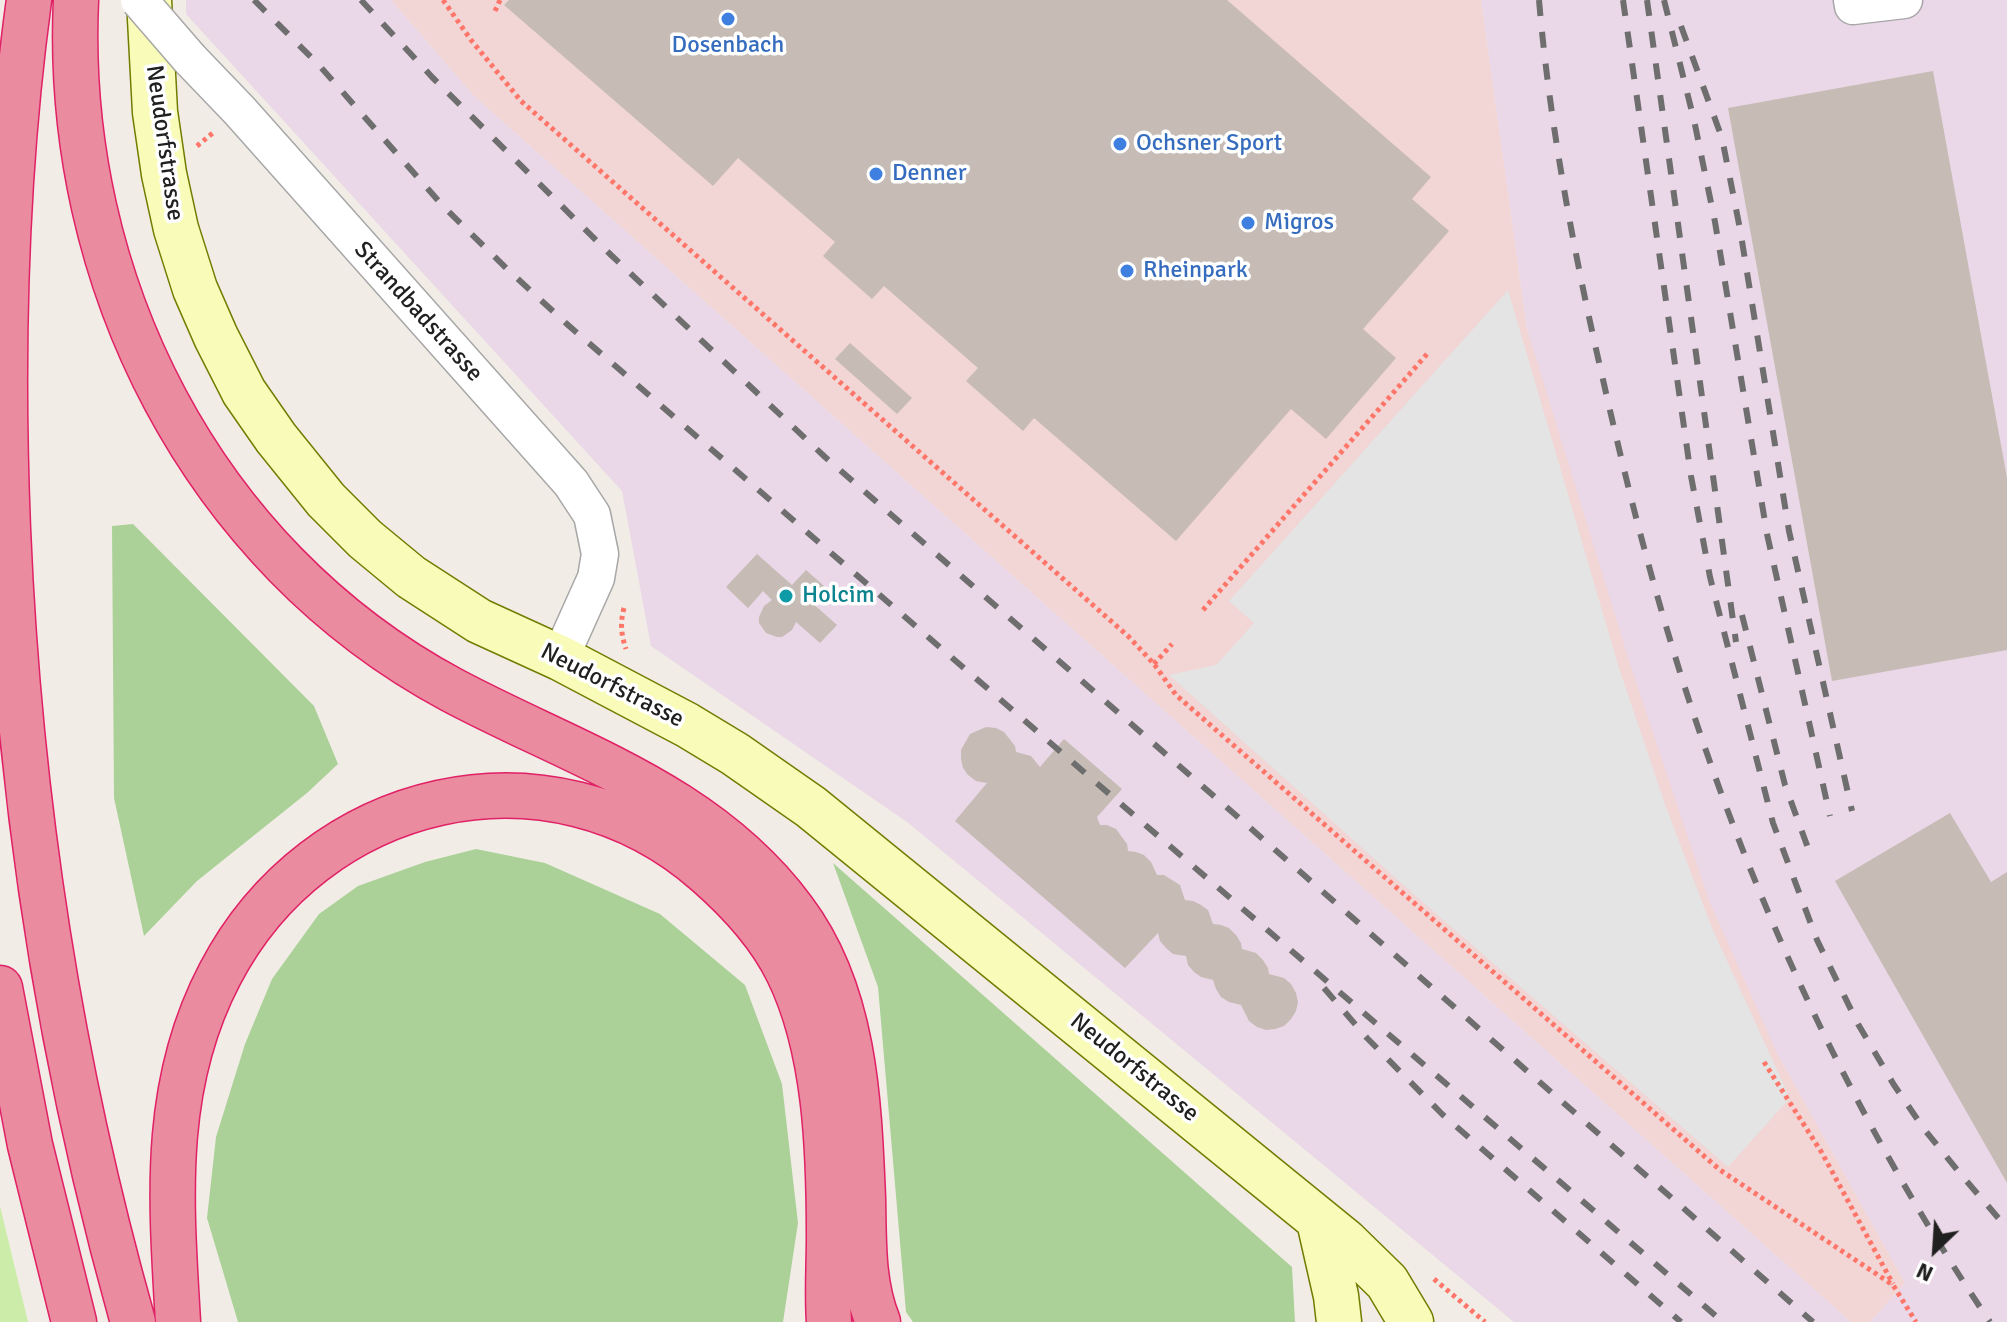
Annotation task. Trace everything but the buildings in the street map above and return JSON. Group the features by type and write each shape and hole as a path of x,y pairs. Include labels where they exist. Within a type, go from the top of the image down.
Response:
{"highway":[{"path":"29,0 10,205 6,297 6,482 15,664 35,845 64,1028 103,1210 133,1322"},
{"path":"76,0 78,95 84,145 94,208 114,283 139,349 170,411 233,504 294,573 387,650 451,689 634,779 707,824 761,871 808,933 840,1005 851,1055 859,1120 867,1282 878,1322"},
{"path":"178,1322 172,1195 180,1090 198,1024 230,956 257,917 288,883 345,840 389,818 416,809 444,802 499,796 546,797 573,803 596,809 647,832 688,857 745,910 788,971 815,1055 825,1133 829,1234 824,1313"},
{"path":"0,988 30,1145 74,1322"}],"main road":[{"name":"Neudorfstrasse","path":"149,0 155,112 164,174 176,229 195,289 244,392 317,489 365,539 411,577 479,621 560,658 687,725 811,807 1345,1241 1387,1282 1411,1322"},
{"path":"1319,1221 1339,1322"}],"street":[{"name":"Strandbadstrasse","path":"139,0 571,483 592,515 600,554 596,578 560,658"},
{"path":"1852,0 1853,6 1904,0"}],"path":[{"path":"443,0 521,101 1116,625 1154,664 1176,695 1720,1170 1893,1285"},
{"path":"495,11 500,0"},
{"path":"1203,610 1428,353"},
{"path":"1154,664 1172,644"},
{"path":"1764,1062 1822,1153 1916,1322"}],"shaded area":[{"path":"186,0 391,0 474,96 1851,1322 1514,1322 907,822 651,646 622,491 186,14"},
{"name":"Rheinpark","path":"391,0 1481,0 1527,329 1777,1053 1905,1283 1870,1322 1851,1322 474,96"},
{"path":"1481,0 2007,0 2007,1322 1870,1322 1905,1283 1777,1053 1710,903 1631,667 1527,329"},
{"path":"1508,290 1619,668 1666,807 1712,928 1790,1098 1728,1167 1418,898 1169,675 1216,665 1254,623 1229,601"}],"green space":[{"path":"133,524 314,706 338,764 307,793 197,881 144,936 114,798 112,526"},
{"path":"476,849 545,863 660,914 745,985 782,1084 798,1223 783,1322 238,1322 207,1218 216,1137 245,1044 272,979 319,914 358,886 425,862"},
{"path":"833,863 1292,1267 1295,1322 913,1322 906,1312 878,987"},
{"path":"0,1206 28,1322 0,1322"}],"railway":[{"path":"254,0 318,64 443,206 568,325 1723,1322"},
{"path":"361,0 432,77 611,255 825,457 1813,1322"},
{"path":"1539,0 1557,145 1593,337 1648,563 1702,739 1760,891 1827,1040 1904,1184 1990,1322"},
{"path":"1623,0 1691,476 1710,577 1773,823 1817,940 1858,1024 1924,1129 2007,1228"},
{"path":"1647,0 1736,642"},
{"path":"1664,0 1715,222 1767,534 1830,816"},
{"path":"1681,26 1722,138 1740,229 1789,531 1852,811"},
{"path":"1742,615 1785,785 1808,848"},
{"path":"1324,988 1367,1038 1442,1114 1681,1322"}],"place":[{"name":"Dosenbach","path":"728,19"},
{"name":"Ochsner Sport","path":"1120,144"},
{"name":"Denner","path":"876,174"},
{"name":"Migros","path":"1248,223"},
{"name":"Rheinpark","path":"1127,271"},
{"name":"Holcim","path":"786,596"}]}
